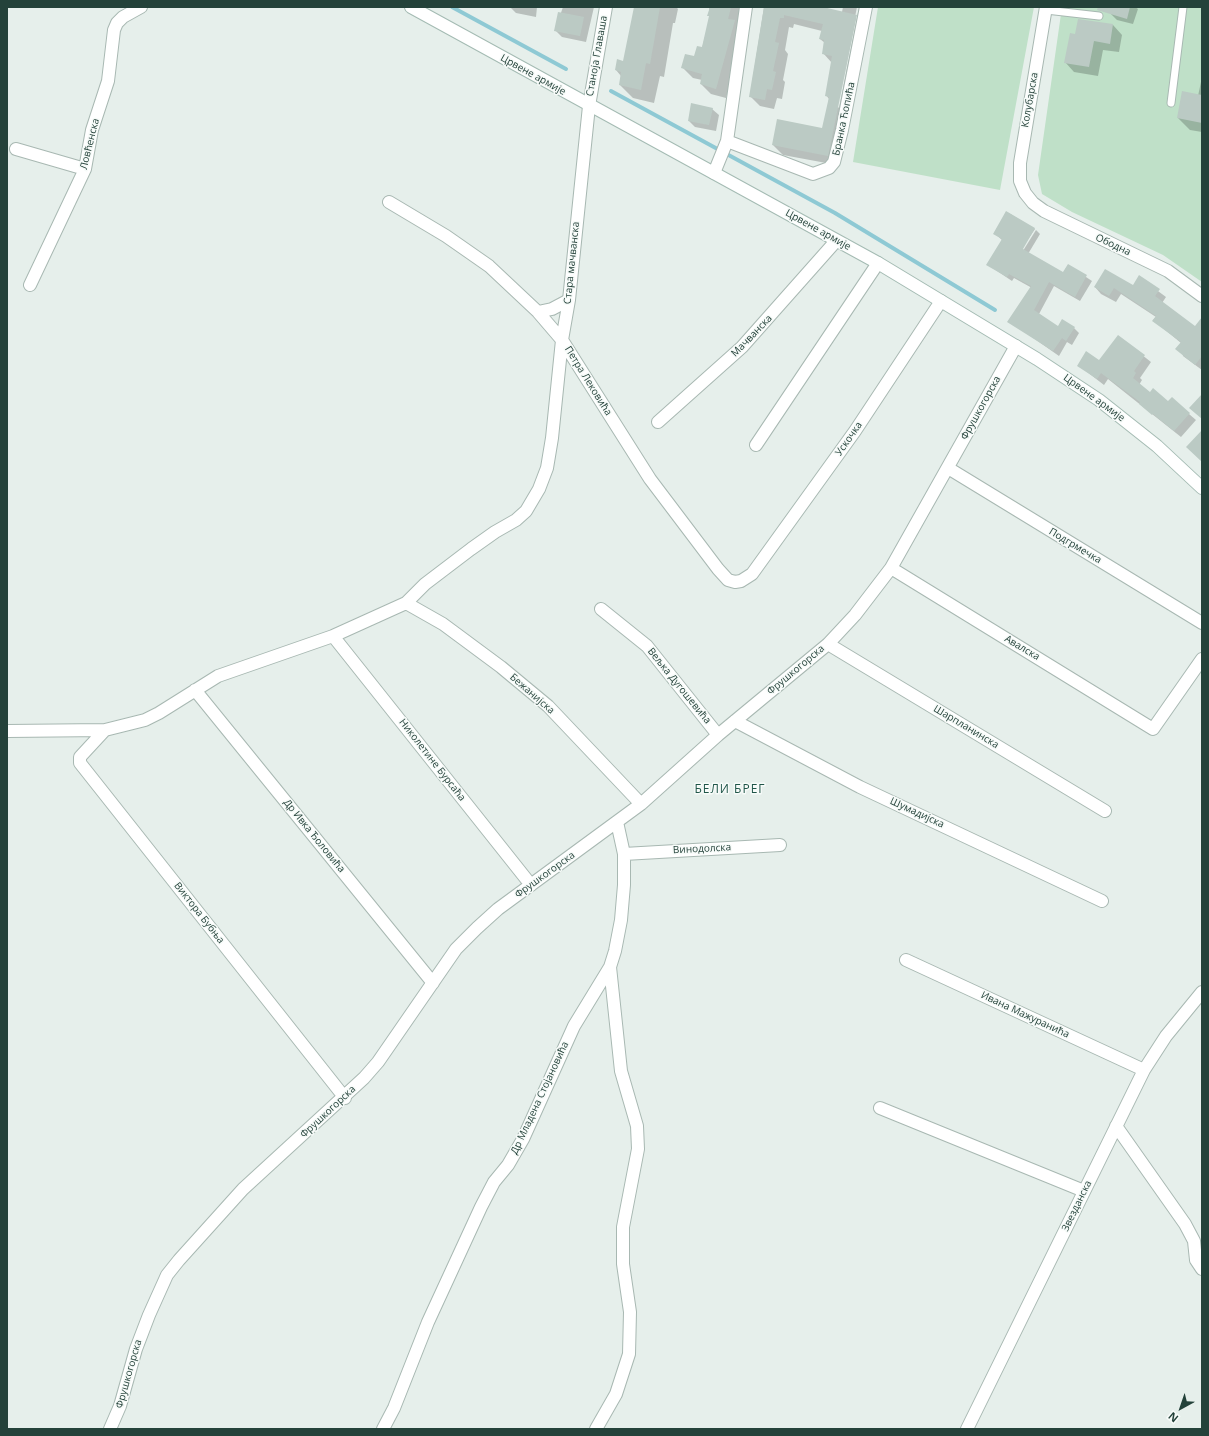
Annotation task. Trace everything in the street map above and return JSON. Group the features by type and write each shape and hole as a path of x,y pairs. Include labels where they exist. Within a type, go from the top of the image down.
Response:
{"street":[{"name":"Ловћенска","path":"30,285 85,169 92,130 108,81 114,30 117,23 123,17 141,7"},
{"name":"Црвене армије","path":"411,7 878,264 1016,346 1099,400 1157,446 1202,488"},
{"name":"Станоја Главаша","path":"589,106 606,7"},
{"path":"714,173 727,141 746,7"},
{"name":"Бранка Ћопића","path":"727,141 813,174 829,168 834,162 842,130 866,7"},
{"name":"Колубарска","path":"1025,193 1020,181 1020,163 1046,8"},
{"name":"Стара мачванска","path":"406,603 425,584 495,532 516,520 526,511 539,489 547,468 555,420 562,340 569,300 589,106"},
{"path":"16,149 85,169"},
{"name":"Ободна","path":"1025,193 1033,203 1055,217 1168,271 1202,296"},
{"name":"Петра Лековића","path":"389,202 446,236 489,266 538,312 562,340 650,479 718,569 728,580 735,582 741,581 752,574"},
{"name":"Мачванска","path":"658,422 742,347 836,241"},
{"path":"756,445 878,264"},
{"path":"538,312 552,310 569,300"},
{"name":"Ускочка","path":"752,574 855,431 940,301"},
{"name":"Фрушкогорска","path":"110,1429 120,1406 136,1349 157,1295 168,1275 207,1227 243,1189 345,1098 378,1062 456,949 477,928 531,885 641,804 718,735 828,644 856,615 891,568 1016,346"},
{"name":"Подгрмечка","path":"948,468 1202,623"},
{"name":"Авалска","path":"891,568 1153,729 1202,659"},
{"path":"7,731 105,730 145,720 160,713 218,676 333,636 406,603"},
{"name":"Бежанијска","path":"406,603 443,624 501,667 548,706 641,804"},
{"name":"Вељка Дугошевића","path":"601,608 647,646 718,735"},
{"name":"Николетине Бурсаћа","path":"333,636 531,885"},
{"name":"Шарпланинска","path":"828,644 1105,811"},
{"name":"Др Ивка Ђоловића","path":"195,690 433,983"},
{"name":"Шумадијска","path":"735,721 860,787 1102,901"},
{"name":"Виктора Бубња","path":"105,730 80,758 80,763 345,1098"},
{"name":"Др Младена Стојановића","path":"383,1429 394,1408 428,1322 481,1207 523,1139 574,1026 610,967 615,951 621,920 624,885 624,854 617,822"},
{"name":"Винодолска","path":"624,854 780,845"},
{"name":"Ивана Мажуранића","path":"906,960 1144,1070"},
{"path":"596,1429 616,1394 629,1354 630,1312 623,1264 623,1227 638,1150 636,1126 621,1071 610,967"},
{"name":"Звезданска","path":"967,1429 1144,1070 1166,1036 1202,992"},
{"path":"880,1108 1084,1192"},
{"path":"1116,1126 1185,1224 1194,1241 1196,1260 1202,1269"}],"lane":[{"path":"1171,103 1183,7"},
{"path":"1046,8 1099,16"}],"green space":[{"path":"878,7 1034,7 1000,190 853,162"},
{"path":"1062,7 1202,7 1202,282 1163,255 1072,212 1042,194 1038,175"}],"building":[{"path":"634,7 660,7 650,64 646,63 641,90 619,85 621,72 615,70 617,59 623,61"},
{"path":"710,7 731,7 728,19 735,20 716,89 700,84 702,74 681,68 685,54 694,56 697,46 702,47"},
{"path":"764,7 823,7 857,15 828,156 772,145 777,119 822,128 829,97 825,96 832,56 822,54 824,40 819,39 823,24 784,15 784,18 780,18 775,42 779,43 773,71 776,72 772,90 767,89 765,100 749,97"},
{"path":"1098,7 1130,7 1127,19 1097,10"},
{"path":"558,12 584,17 580,36 554,31"},
{"path":"1078,19 1113,24 1110,44 1094,41 1089,67 1064,63 1070,33 1075,34"},
{"path":"1182,91 1202,95 1202,123 1177,118"},
{"path":"691,103 713,108 709,125 688,121"},
{"path":"1006,211 1035,228 1023,249 1063,272 1068,264 1087,275 1075,297 1049,282 1034,310 1058,326 1062,319 1075,327 1066,341 1062,338 1053,351 1007,322 1031,286 1009,274 1007,277 986,265 1002,239 993,234"},
{"path":"1105,269 1133,285 1139,275 1160,289 1155,296 1195,326 1202,317 1202,356 1195,365 1175,349 1181,342 1152,321 1156,316 1114,288 1109,296 1094,287"},
{"path":"1118,335 1145,355 1134,371 1136,373 1133,378 1150,392 1153,388 1168,401 1172,397 1190,413 1174,431 1139,404 1140,402 1101,373 1097,379 1077,366 1086,351 1099,360"},
{"path":"1202,394 1202,419 1189,408"},
{"path":"1202,430 1202,462 1186,447"}],"waterway":[{"path":"452,7 566,69"},
{"path":"611,91 835,213 995,310"}],"district":[{"name":"БЕЛИ БРЕГ","path":"730,790"}]}
